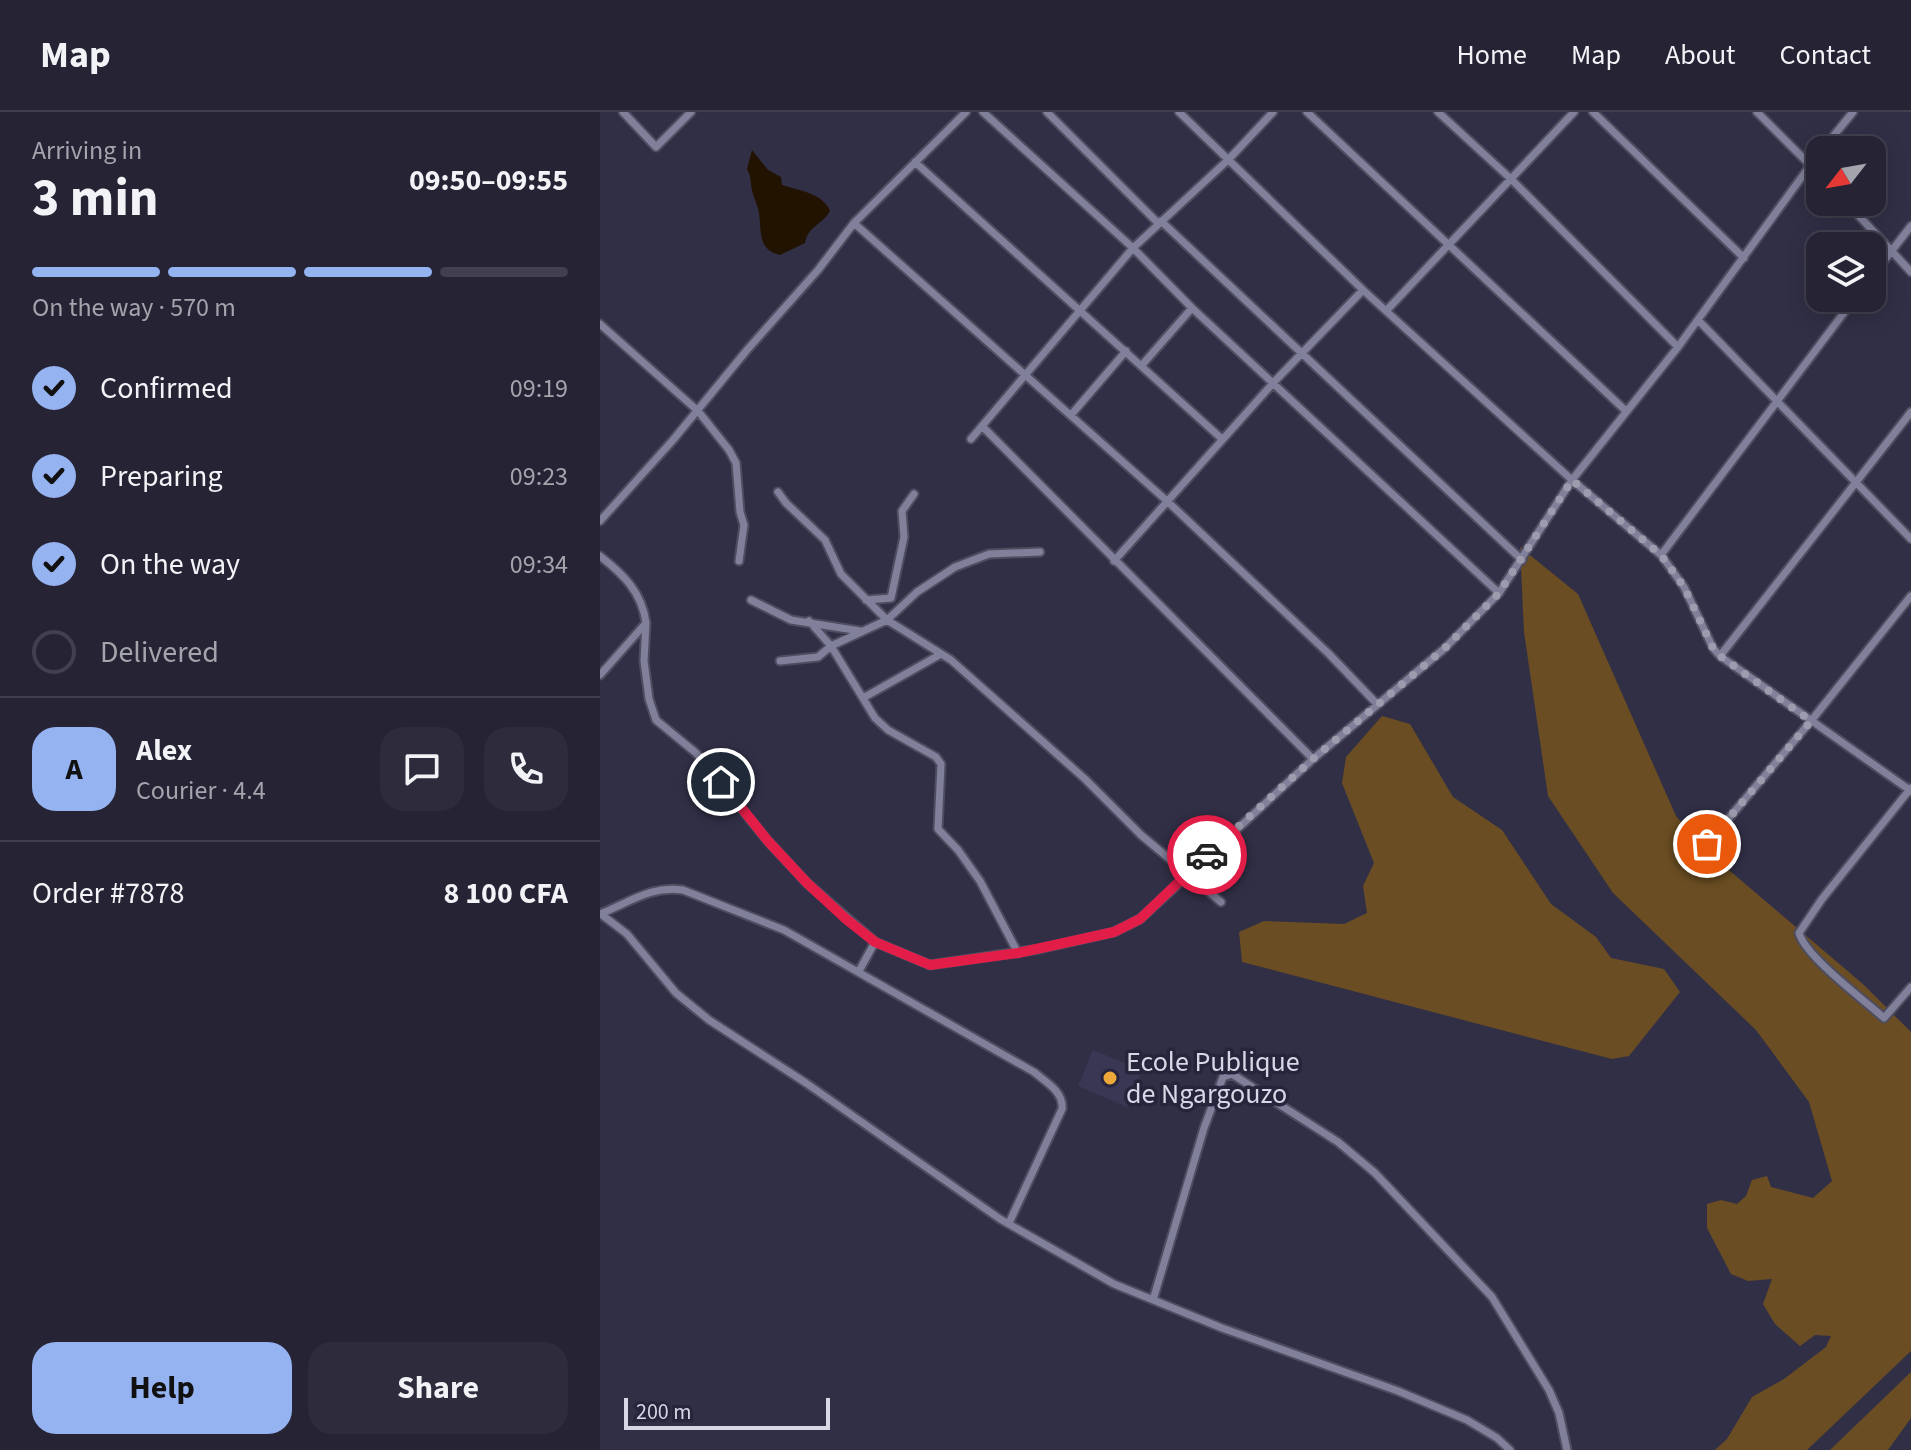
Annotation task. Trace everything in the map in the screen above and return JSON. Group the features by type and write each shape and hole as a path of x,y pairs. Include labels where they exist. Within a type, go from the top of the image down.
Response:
{"street":[{"path":"623,112 656,147 691,112"},
{"path":"600,521 698,411 854,223 966,112"},
{"path":"983,112 1133,248 1192,308 1499,593"},
{"path":"1047,112 1159,222 1522,560"},
{"path":"1179,112 1363,290 1572,480 1661,555 1684,587 1713,648 1720,656 1910,790 1830,888 1799,933 1813,954 1884,1018 1911,987"},
{"path":"971,439 1133,248 1229,159 1273,112"},
{"path":"1307,112 1626,411"},
{"path":"1438,112 1511,179 1678,347"},
{"path":"1386,311 1574,112"},
{"path":"1593,112 1744,258"},
{"path":"1757,112 1806,161"},
{"path":"1833,136 1853,112"},
{"path":"915,162 1222,439"},
{"path":"600,556 626,577 638,597 646,623 644,661 649,699 656,720 696,753 807,883 875,942 930,965 1018,953 1114,932 1140,919 1313,759 1445,648 1499,593 1572,480 1678,347 1806,171"},
{"path":"1859,216 1911,272"},
{"path":"854,223 1167,501 1329,654 1377,704"},
{"path":"1886,258 1911,226"},
{"path":"1114,561 1274,382 1363,290"},
{"path":"1142,365 1192,308"},
{"path":"1661,555 1844,312"},
{"path":"1698,320 1911,539"},
{"path":"600,324 698,411 722,438 736,463 744,525 739,561"},
{"path":"1071,415 1126,351"},
{"path":"1720,656 1911,412"},
{"path":"982,426 1313,759"},
{"path":"778,492 825,540 841,574 887,620 941,654 1023,722 1141,835 1221,902"},
{"path":"866,600 891,598 904,537 902,511 914,494"},
{"path":"780,661 818,657 831,646 887,620 917,592 955,567 989,554 1040,552"},
{"path":"1707,844 1911,596"},
{"path":"751,600 791,620 860,631"},
{"path":"809,621 831,646 875,718 888,730 936,757 941,764 938,829 980,881 1018,953"},
{"path":"600,675 646,623"},
{"path":"863,698 941,654"},
{"path":"1009,1223 1062,1109 1063,1101 1059,1094 1034,1072 784,930 683,890 654,890 600,914 627,934 676,993 709,1020 1009,1223 1114,1284 1222,1328 1398,1391 1467,1420 1497,1438 1510,1450"},
{"path":"859,971 875,942"},
{"path":"1153,1300 1214,1099 1223,1077 1232,1074 1338,1142 1375,1173 1492,1297 1549,1390 1559,1413 1567,1450"}],"shaded area":[{"path":"752,150 768,170 781,177 782,185 816,196 830,211 809,233 805,243 780,255 767,249 762,239 759,210 747,169"},
{"path":"1520,547 1578,594 1676,816 1703,848 1864,985 1911,1032 1911,1351 1807,1450 1715,1450 1727,1439 1752,1397 1784,1379 1826,1347 1831,1336 1815,1335 1800,1346 1775,1324 1763,1304 1772,1279 1748,1281 1731,1274 1707,1228 1707,1204 1721,1200 1737,1204 1746,1196 1752,1180 1767,1176 1771,1187 1813,1198 1832,1181 1809,1102 1756,1030 1613,893 1548,796 1524,632"},
{"path":"1382,716 1410,724 1453,797 1502,830 1551,904 1596,937 1611,958 1664,969 1680,992 1629,1056 1612,1059 1242,962 1239,932 1264,921 1344,924 1367,913 1363,886 1374,863 1342,783 1346,757"},
{"name":"Ecole Publique de Ngargouzo","path":"1093,1050 1142,1070 1127,1107 1078,1086"},
{"path":"1911,1372 1911,1418 1888,1450 1830,1450"}],"way so far":[{"path":"1207,855 1313,759 1445,648 1499,593 1572,480 1661,555 1684,587 1713,648 1720,656 1811,721 1707,844"}],"place":[{"name":"Ecole Publique de Ngargouzo","path":"1110,1078"}],"route":[{"path":"721,782 768,841 846,919 875,942 930,965 1018,953 1114,932 1140,919 1207,855"}]}
